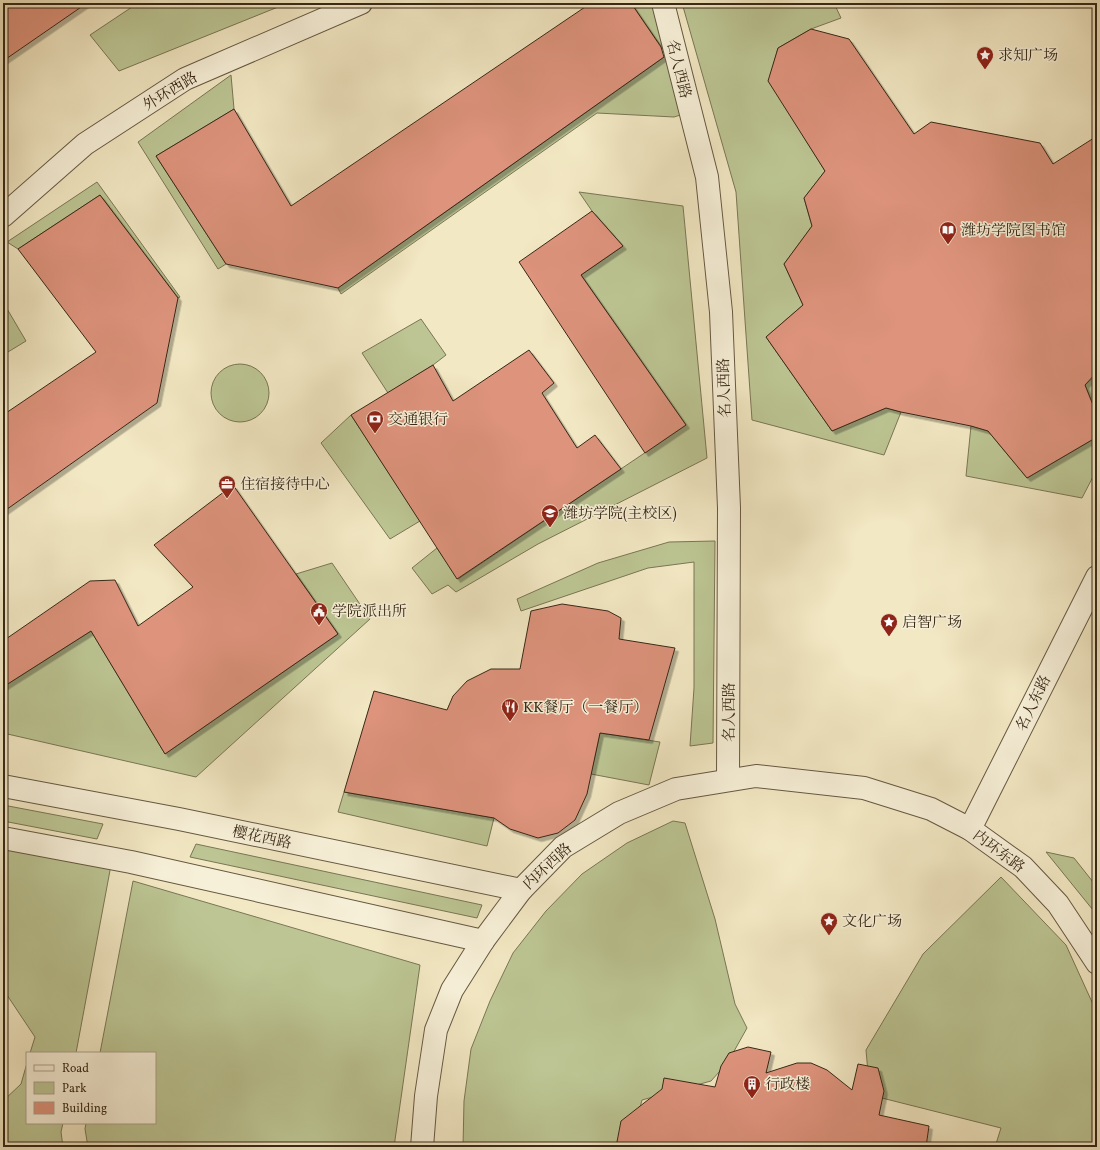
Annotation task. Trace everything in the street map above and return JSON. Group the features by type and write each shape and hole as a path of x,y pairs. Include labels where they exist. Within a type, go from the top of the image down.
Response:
{"street":[{"name":"外环西路","path":"3,216 85,144 185,79 361,3"},
{"name":"名人西路","path":"663,3 707,177 721,312 729,508 728,780"},
{"name":"名人东路","path":"970,829 1097,577"},
{"name":"内环西路","path":"422,1147 426,1096 436,1030 452,990 483,941 521,890 563,847 619,813 676,790 756,776 864,788"},
{"name":"樱花西路","path":"3,786 178,819 521,890"},
{"name":"内环东路","path":"864,788 931,809 970,829 1023,867 1058,904 1097,963"},
{"path":"3,838 131,862 483,941"}],"green space":[{"path":"138,3 288,3 119,71 90,35"},
{"path":"631,3 659,3 687,113 674,117 597,113 341,294 338,288 667,55"},
{"path":"682,3 834,3 841,18 811,29 778,48 769,81 825,171 804,198 812,226 784,264 803,305 766,337 832,431 886,408 901,412 884,455 752,420 736,192"},
{"path":"231,75 234,109 156,156 226,264 218,269 138,142"},
{"path":"97,182 180,297 178,298 100,195 18,249 7,242"},
{"path":"579,192 683,206 707,458 538,544 456,592 448,585 432,594 412,568 437,548 458,579 686,425 581,275 623,246 592,211"},
{"path":"3,302 26,341 3,355"},
{"path":"421,319 446,355 433,365 388,393 362,353"},
{"path":"240,364 251,366 264,377 267,382 269,393 267,404 256,417 251,420 240,422 229,420 216,409 213,404 211,393 213,382 224,369 229,366"},
{"path":"1097,374 1097,415 1085,385"},
{"path":"351,415 420,521 390,539 321,443"},
{"path":"971,426 988,431 1027,478 1097,437 1097,469 1082,498 966,476"},
{"path":"715,541 713,743 690,746 694,688 694,562 648,568 521,611 517,599 598,563 669,542"},
{"path":"332,563 370,619 196,777 3,733 3,687 91,631 165,754 338,634 296,574"},
{"path":"600,733 660,742 649,785 591,774"},
{"path":"344,792 494,818 487,846 338,812"},
{"path":"3,805 103,824 97,839 3,821"},
{"path":"673,821 685,823 715,919 735,1004 747,1028 728,1062 711,1081 642,1100 632,1138 636,1147 463,1147 464,1101 471,1049 490,1001 513,953 546,911 582,874 627,843"},
{"path":"196,844 482,905 477,918 190,857"},
{"path":"3,846 111,865 76,1052 30,1052 35,1037 3,989"},
{"path":"1046,852 1074,858 1097,887 1097,915"},
{"path":"1001,877 1066,945 1097,1013 1097,1147 995,1147 1001,1128 870,1095 866,1050 923,954"},
{"path":"133,881 420,965 394,1147 88,1147 85,1129 86,1124 156,1124 156,1052 100,1052"},
{"path":"26,1066 26,1124 63,1124 61,1132 63,1147 3,1147 3,1101 21,1084"}],"building":[{"path":"3,3 87,3 3,61"},
{"path":"591,3 631,3 661,47 664,57 338,288 226,264 156,156 234,109 291,206"},
{"name":"潍坊学院图书馆","path":"811,29 849,39 914,134 931,122 1040,143 1053,164 1097,136 1097,372 1085,385 1097,415 1097,437 1027,478 988,431 971,426 886,408 832,431 766,337 803,305 784,264 812,226 804,198 825,171 768,81 778,48"},
{"path":"100,195 178,298 157,403 3,512 3,415 96,352 18,249"},
{"path":"592,211 623,246 581,275 686,425 645,453 519,262"},
{"path":"529,350 554,383 542,393 577,448 595,435 621,469 457,579 351,415 433,365 453,401"},
{"path":"233,485 338,634 165,754 91,631 3,687 3,641 90,581 115,580 138,626 193,587 154,545"},
{"name":"KK餐厅（一餐厅）","path":"562,604 608,611 621,618 619,639 675,648 649,740 600,733 587,794 575,820 558,833 538,838 510,829 494,818 344,792 374,691 447,710 453,696 467,681 491,669 520,669 531,611"},
{"name":"行政楼","path":"748,1047 771,1052 766,1073 797,1063 811,1063 827,1070 852,1090 858,1064 878,1068 884,1091 879,1115 929,1126 926,1147 616,1147 621,1121 662,1089 664,1078 715,1087 721,1066 729,1053"}],"place":[{"name":"求知广场","path":"985,70"},
{"name":"潍坊学院图书馆","path":"948,245"},
{"name":"交通银行","path":"375,434"},
{"name":"住宿接待中心","path":"227,499"},
{"name":"潍坊学院(主校区)","path":"550,528"},
{"name":"学院派出所","path":"319,626"},
{"name":"启智广场","path":"889,637"},
{"name":"KK餐厅（一餐厅）","path":"510,722"},
{"name":"文化广场","path":"829,936"},
{"name":"行政楼","path":"752,1099"}]}
